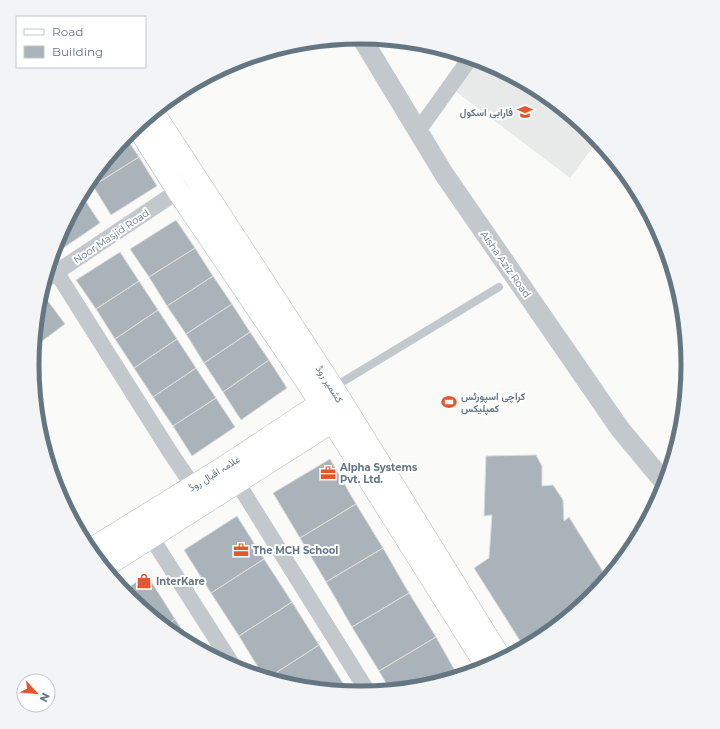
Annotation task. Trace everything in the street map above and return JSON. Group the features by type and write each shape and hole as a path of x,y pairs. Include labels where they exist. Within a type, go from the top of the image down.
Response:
{"main road":[{"name":"کشمیر روڈ","path":"156,117 330,395 340,417 483,661"},
{"name":"کشمیر روڈ","path":"140,131 178,191 330,395"},
{"name":"علامہ اقبال روڈ","path":"109,564 151,537 330,395"},
{"name":"کشمیر روڈ","path":"340,417 498,654"},
{"name":"علامہ اقبال روڈ","path":"96,547 193,486 232,474 340,417"}],"street":[{"name":"Aisha Aziz Road","path":"365,44 444,174 620,429 660,478"},
{"path":"418,131 467,62"},
{"name":"Noor Masjid Road","path":"53,269 178,191"},
{"path":"52,273 193,486"},
{"path":"232,474 364,686"},
{"path":"151,537 226,656"}],"lane":[{"path":"330,395 499,287"}],"shaded area":[{"name":"فارابی اسکول","path":"467,62 483,68 538,98 572,123 594,145 570,178 450,87"}],"building":[{"path":"129,142 139,157 93,186 105,169"},
{"path":"139,157 157,186 111,215 93,186"},
{"path":"85,200 100,223 60,250"},
{"path":"176,220 195,248 149,277 130,249"},
{"path":"195,248 213,276 167,306 149,277"},
{"path":"120,252 139,281 96,309 76,280"},
{"path":"213,276 232,304 186,334 167,306"},
{"path":"139,281 158,310 115,339 96,309"},
{"path":"46,298 65,324 40,342"},
{"path":"232,304 250,332 204,363 186,334"},
{"path":"158,310 177,339 134,368 115,339"},
{"path":"250,332 269,360 223,392 204,363"},
{"path":"177,339 196,368 153,397 134,368"},
{"path":"269,360 287,388 241,420 223,392"},
{"path":"196,368 216,398 173,426 153,397"},
{"path":"216,398 235,427 192,456 173,426"},
{"path":"536,455 542,466 542,486 553,485 563,500 564,521 569,517 604,573 572,606 521,642 474,568 489,558 492,515 484,516 486,456"},
{"path":"330,459 356,504 300,538 273,493"},
{"path":"356,504 383,548 326,582 300,538"},
{"path":"237,516 264,559 211,593 184,550"},
{"path":"383,548 409,593 352,627 326,582"},
{"path":"264,559 292,602 239,636 211,593"},
{"path":"147,575 175,619 170,623 148,606 129,587"},
{"path":"409,593 436,637 379,671 352,627"},
{"path":"292,602 319,645 274,674 259,669 239,636"},
{"path":"175,619 183,632 182,631 170,623"},
{"path":"436,637 455,671 443,675 387,684 379,671"},
{"path":"319,645 344,685 318,683 274,674"}],"place":[{"name":"فارابی اسکول","path":"525,112"},
{"name":"کراچی اسپورٹس کمپلیکس","path":"449,402"},
{"name":"Alpha Systems Pvt. Ltd.","path":"328,473"},
{"name":"The MCH School","path":"241,550"},
{"name":"InterKare","path":"144,581"}]}
